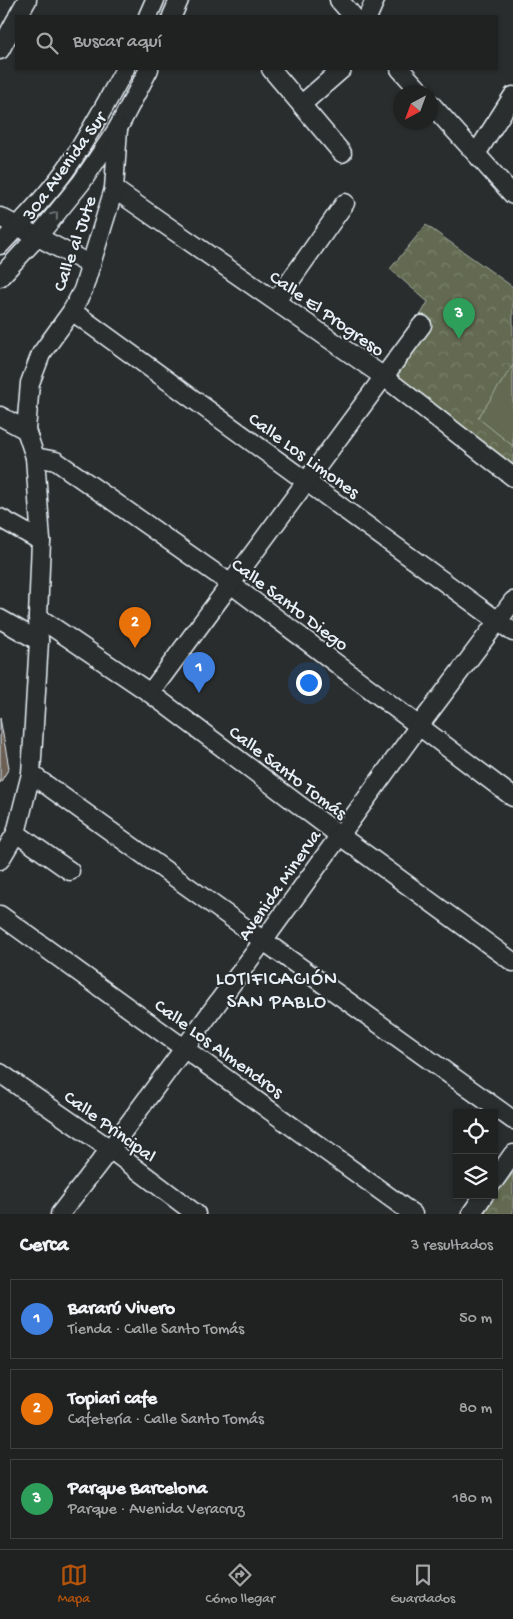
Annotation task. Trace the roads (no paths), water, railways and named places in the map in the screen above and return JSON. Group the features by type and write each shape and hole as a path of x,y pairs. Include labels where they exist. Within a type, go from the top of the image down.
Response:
{"street":[{"path":"19,15 27,0"},
{"path":"148,15 155,0"},
{"path":"172,15 179,0"},
{"path":"339,0 352,15"},
{"path":"368,15 375,0"},
{"path":"0,50 15,22"},
{"name":"30a Avenida Sur","path":"0,244 18,227 64,172 96,121 124,70"},
{"name":"30a Avenida Sur","path":"0,278 38,236 81,183 118,128 148,70"},
{"path":"272,70 342,153"},
{"path":"302,104 341,70"},
{"path":"401,70 415,85"},
{"path":"476,154 513,96"},
{"path":"438,112 513,195"},
{"name":"Calle al Jute","path":"0,860 16,833 32,774 39,641 41,542 35,457 26,430 30,383 41,354 72,311 83,290 114,189 118,128"},
{"name":"Calle El Progreso","path":"114,189 384,377 513,477"},
{"path":"276,301 346,203"},
{"path":"0,217 91,265"},
{"name":"Calle Los Limones","path":"72,311 513,632"},
{"path":"150,694 422,325"},
{"path":"0,416 26,430"},
{"name":"Calle Santo Diego","path":"35,457 56,461 231,584 513,797"},
{"path":"0,518 41,542"},
{"name":"Avenida Minerva","path":"60,1214 110,1149 419,726 513,601"},
{"name":"Calle Santo Tomás","path":"38,617 150,694 513,962"},
{"path":"0,620 39,641"},
{"path":"32,774 513,1120"},
{"path":"16,833 70,871"},
{"name":"Calle Los Almendros","path":"0,915 414,1214"},
{"name":"Calle Principal","path":"0,1073 110,1149 196,1214"},
{"path":"498,1175 513,1154"},
{"path":"471,1214 481,1199"}],"place":[{"name":"Parque Barcelona","path":"459,339"},
{"name":"Topiari cafe","path":"135,648"},
{"name":"Bararú Vivero","path":"199,693"}],"district":[{"name":"LOTIFICACIÓN SAN PABLO","path":"277,988"}]}
